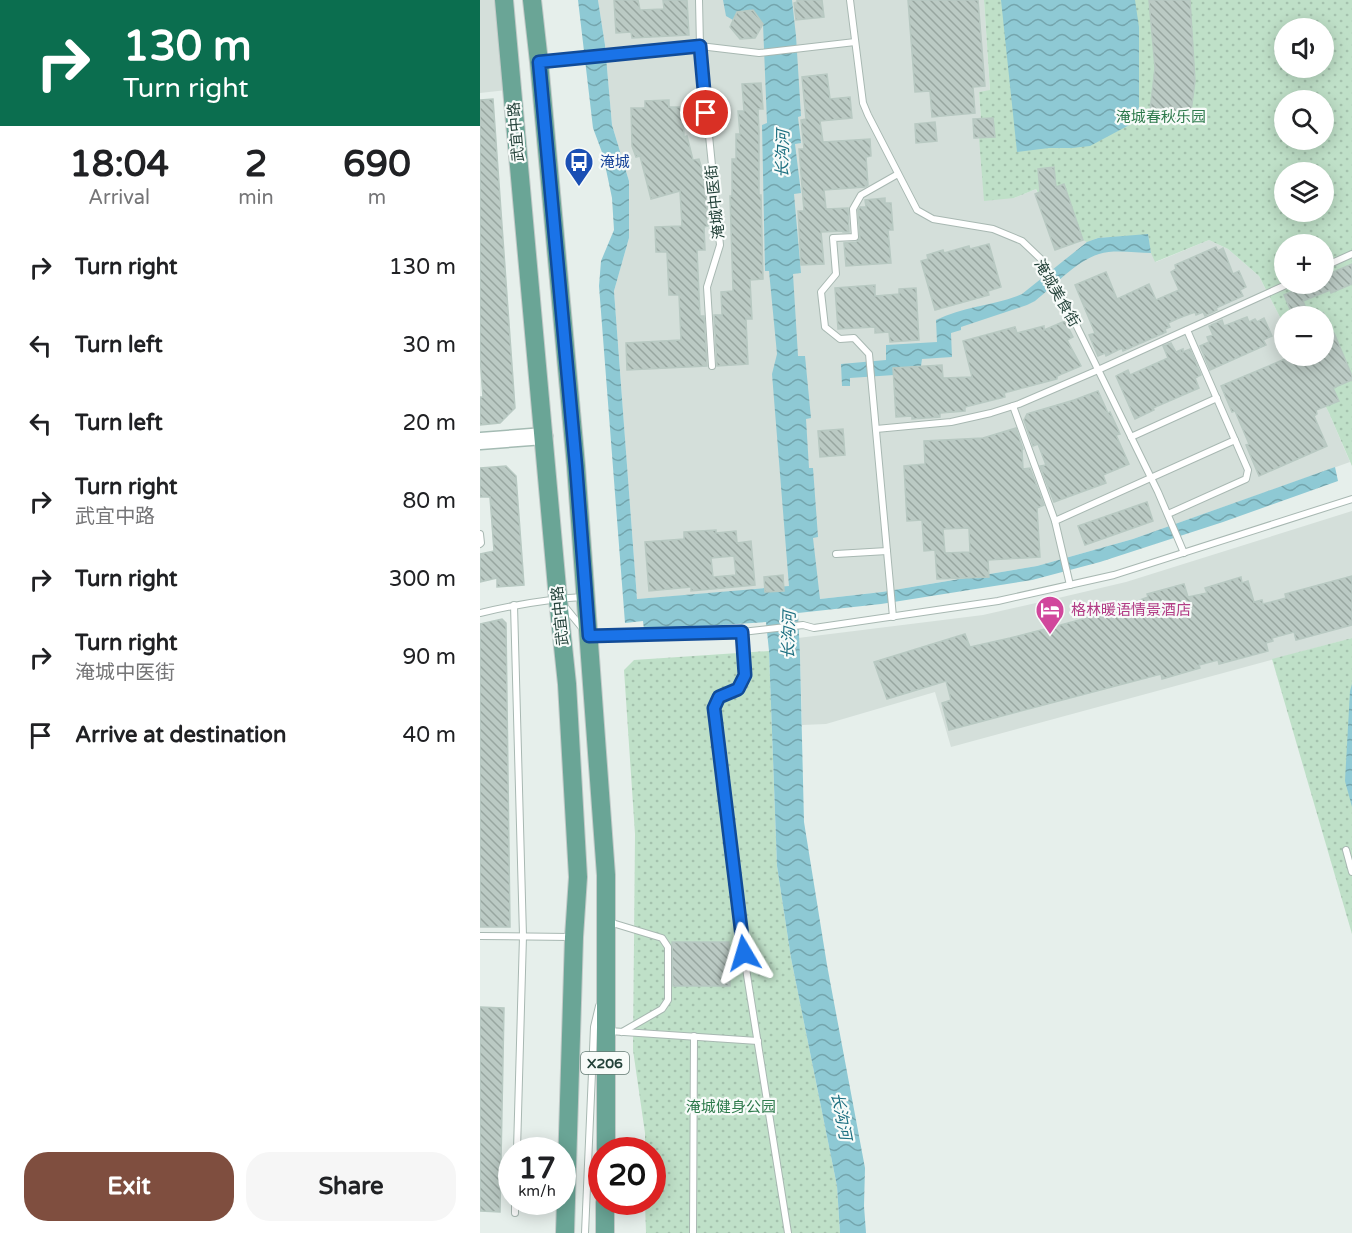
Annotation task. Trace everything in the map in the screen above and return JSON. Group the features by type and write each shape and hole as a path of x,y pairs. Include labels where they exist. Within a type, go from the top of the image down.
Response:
{"main road":[{"name":"武宜中路","path":"504,0 567,684 578,877 574,937 565,1233"},
{"name":"武宜中路","path":"532,0 577,478 606,875 605,975 613,1031 607,1137"},
{"path":"605,1215 605,1233"}],"street":[{"path":"480,441 544,436"}],"lane":[{"name":"淹城中医街","path":"699,0 700,46 720,245 707,287 712,366"},
{"name":"淹城美食街","path":"850,0 863,103 917,210 933,219 993,229 1022,241 1043,261 1151,478 1184,553"},
{"path":"539,62 700,46 759,53 855,42"},
{"path":"892,616 869,354 854,338 840,339 825,327 821,292 836,274 833,238 855,237 853,208 861,195 898,174"},
{"path":"1334,262 1352,254"},
{"path":"876,429 951,422 1013,406 1274,290"},
{"path":"1168,514 1246,479 1248,470 1187,330"},
{"path":"1131,437 1217,398"},
{"path":"1013,406 1055,521 1070,585"},
{"path":"1055,521 1235,440"},
{"path":"558,599 589,636 742,632 803,625 814,628 998,601 1114,575 1352,499"},
{"path":"480,534 480,544"},
{"path":"836,554 887,551"},
{"path":"480,613 514,605 586,597"},
{"path":"514,605 523,936 517,1137"},
{"path":"742,632 745,675 738,689 719,697 714,708 747,975 788,1233"},
{"path":"1346,850 1352,872"},
{"path":"606,921 662,938 668,947 668,1000 663,1009 613,1031"},
{"path":"480,936 574,937"},
{"path":"585,1233 594,1027 605,975"},
{"path":"613,1031 758,1041"},
{"path":"693,1233 694,1036"}],"shaded area":[{"path":"480,0 499,0 507,90 480,93"},
{"path":"598,0 984,0 990,91 979,92 981,119 993,118 995,137 979,138 1014,198 1036,189 1055,250 1083,240 1148,234 1156,262 1209,240 1228,249 1259,276 1274,306 1274,366 1305,366 1350,462 1133,539 1037,566 882,592 820,599 789,587 637,599 614,291 629,238 629,181 612,125 605,45"},
{"path":"1352,511 1352,638 951,747 935,692 826,724 802,725 798,638 983,615 1054,599 1126,582"}],"green space":[{"name":"淹城春秋乐园","path":"984,0 1352,0 1352,466 1305,366 1334,366 1334,306 1274,306 1259,276 1228,249 1209,240 1155,262 1148,235 1098,238 1087,242 1083,240 1055,250 1035,194 1038,193 1036,189 1014,198 984,201 979,138 995,136 993,118 981,119 979,92 990,90"},
{"path":"1352,638 1352,934 1272,659"},
{"name":"淹城健身公园","path":"769,651 777,866 791,958 837,1186 840,1233 646,1233 645,1215 666,1215 666,1137 645,1137 633,1050 635,834 624,670 634,660"}],"water":[{"name":"长沟河","path":"578,0 598,0 605,45 612,125 629,181 629,238 614,291 637,599 789,586 772,374 777,354 769,271 765,271 762,125 767,123 763,24 753,10 737,12 733,20 726,16 723,0 792,0 801,116 798,117 801,143 795,144 801,193 794,194 801,273 793,274 798,356 805,356 811,418 806,419 809,468 813,468 818,537 813,538 820,599 882,592 1037,566 1133,539 1335,467 1338,481 1100,562 1032,580 881,604 798,613 804,822 827,965 865,1168 866,1233 840,1233 837,1186 791,958 777,866 766,622 644,630 643,621 625,623 599,286 601,261 614,230 612,198 603,155 593,128"},
{"path":"1001,0 1135,0 1139,27 1139,108 1133,123 1090,146 1017,152"},
{"path":"1148,234 1151,253 1112,252 1090,257 1035,301 961,327 961,330 951,333 952,357 922,359 921,366 894,368 894,375 850,378 850,386 842,386 841,364 886,360 886,345 937,342 936,320 946,315 1022,294 1087,242 1098,238"},
{"path":"1352,684 1352,807 1345,781"}],"building":[{"path":"614,0 638,0 640,10 664,9 663,0 687,0 689,35 632,38 631,32 616,33"},
{"path":"797,0 822,0 824,17 796,20 794,3"},
{"path":"908,0 978,0 985,86 973,87 975,113 932,117 930,91 915,92"},
{"path":"1149,0 1190,0 1195,81 1190,119 1172,121 1149,119 1155,68"},
{"path":"753,10 763,24 755,38 740,39 730,27 737,12"},
{"path":"827,74 830,99 850,97 852,118 820,121 823,142 870,139 871,156 866,157 868,185 824,190 826,209 848,208 849,232 821,232 824,264 801,265 798,211 804,211 799,149 804,149 801,120 806,119 802,77"},
{"path":"761,83 763,109 758,109 763,279 750,280 752,319 746,319 748,364 717,366 714,315 722,315 721,292 733,291 730,196 732,196 732,159 736,159 736,134 740,134 738,111 744,111 742,84"},
{"path":"493,99 515,408 500,423 480,425 480,397 483,397 480,356 480,100"},
{"path":"669,100 669,107 683,107 684,137 687,136 693,160 699,159 706,184 708,226 704,227 705,250 697,250 700,316 704,316 707,366 627,370 626,343 681,340 679,295 669,295 667,252 656,252 655,227 682,226 680,191 651,199 640,156 636,157 632,146 631,108 645,108 645,101"},
{"path":"993,118 995,137 974,138 973,119"},
{"path":"935,122 937,141 916,143 915,124"},
{"path":"1054,167 1056,187 1064,184 1083,240 1055,250 1035,194 1040,192 1038,169"},
{"path":"885,198 885,203 891,203 893,230 888,230 891,263 846,266 844,243 856,242 860,239 858,210 860,207 866,207 865,200"},
{"path":"989,244 1001,287 988,291 989,295 935,310 921,261 928,259 927,255 943,250 944,253 969,246 970,249"},
{"path":"1216,247 1218,251 1223,248 1233,274 1239,271 1246,287 1240,290 1243,296 1216,308 1217,310 1205,316 1203,312 1196,315 1195,312 1168,323 1170,327 1165,329 1166,332 1123,351 1122,348 1106,356 1105,353 1098,356 1089,335 1095,333 1075,285 1106,272 1117,299 1149,284 1156,300 1179,290 1171,272 1176,269 1175,265"},
{"path":"1352,264 1352,284 1334,292 1334,272"},
{"path":"875,285 875,296 899,294 899,289 916,288 919,340 890,342 889,332 875,333 875,327 838,329 835,288"},
{"path":"1320,294 1303,301 1305,306 1289,306 1284,295"},
{"path":"1247,317 1249,322 1255,319 1257,322 1264,318 1272,336 1263,340 1266,345 1210,370 1200,346 1209,342 1207,337 1213,335 1209,326 1222,320 1224,326"},
{"path":"1065,321 1073,337 1067,340 1081,366 1057,376 1057,379 1004,393 1005,397 965,407 965,411 940,413 940,417 912,419 912,416 896,417 893,368 942,365 943,378 972,377 963,341 1015,327 1017,333 1044,326 1044,330"},
{"path":"1334,333 1352,376 1352,380 1333,388 1339,401 1316,410 1317,414 1314,416 1327,446 1259,476 1246,445 1249,444 1221,386 1274,364 1274,366 1334,366"},
{"path":"1171,343 1176,352 1190,349 1201,375 1195,378 1199,388 1153,408 1154,410 1135,419 1116,376 1128,370 1130,375 1168,358 1163,346"},
{"path":"1098,391 1120,434 1116,435 1129,464 1103,475 1106,483 1054,502 1040,466 1046,465 1038,444 1033,446 1024,420 1027,414"},
{"path":"1016,428 1023,449 1023,469 1030,468 1044,505 1037,508 1040,557 988,560 989,577 937,579 935,550 924,551 922,520 907,521 904,466 925,464 924,441 983,438","holes":["969,528 970,552 945,553 943,529"]},
{"path":"843,429 845,455 820,457 818,431"},
{"path":"506,466 516,476 524,585 497,587 497,578 480,582 480,554 494,551 490,497 480,497 480,468"},
{"path":"1147,502 1153,521 1085,545 1078,526"},
{"path":"736,531 737,543 751,541 755,585 691,591 691,587 649,591 645,542 684,539 684,532","holes":["734,556 736,575 713,577 711,558"]},
{"path":"783,575 784,591 765,592 764,577"},
{"path":"1352,576 1352,625 1296,640 1294,632 1272,638 1273,641 1266,643 1268,651 1219,664 1218,660 1199,665 1200,668 1162,679 1161,674 949,730 942,703 951,700 946,681 887,699 874,662 965,634 970,647 1010,638 1141,604 1140,600 1148,597 1147,594 1184,584 1188,597 1207,593 1205,588 1241,577 1242,583 1248,581 1254,602 1262,600 1263,604 1286,598 1285,594"},
{"path":"502,619 506,623 510,927 480,927 480,624"},
{"path":"672,942 729,942 730,986 673,986"},
{"path":"480,1007 504,1008 501,1137 498,1137 498,1212 480,1211"}],"place":[{"name":"淹城","path":"579,188"},
{"name":"格林暖语情景酒店","path":"1050,636"}],"route":[{"path":"706,113 700,46 539,62 576,466 589,636 742,632 745,675 738,689 719,697 714,708 744,953"}]}
